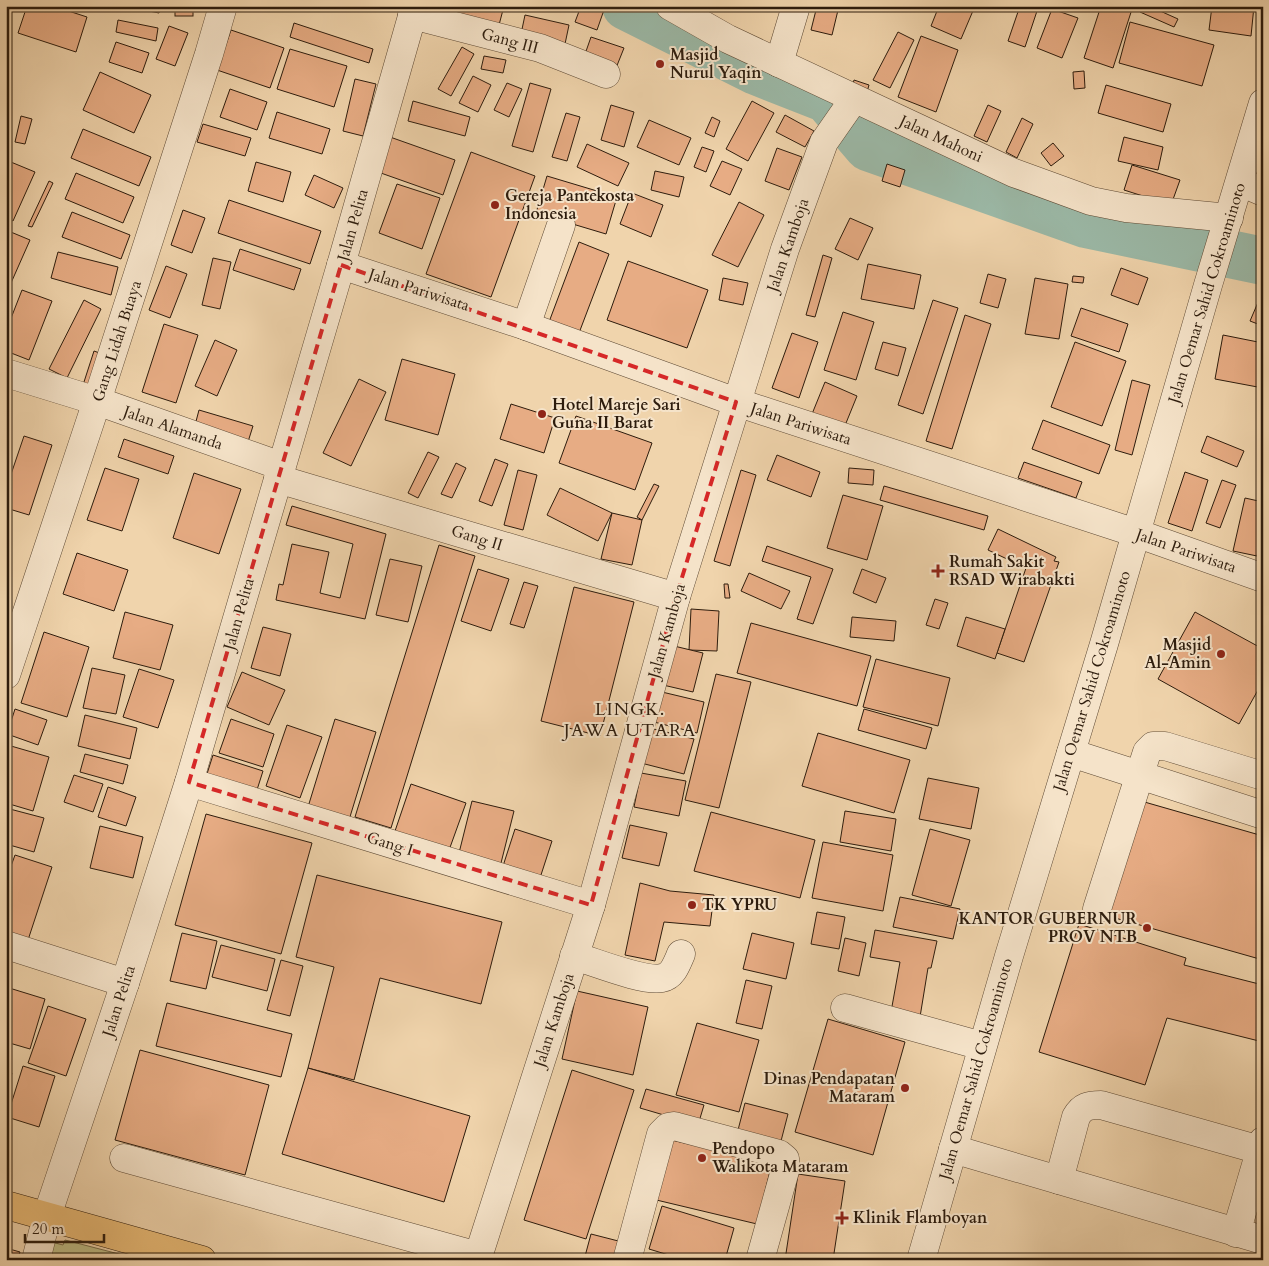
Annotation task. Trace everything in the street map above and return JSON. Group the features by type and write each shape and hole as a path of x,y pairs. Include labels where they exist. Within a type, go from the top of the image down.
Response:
{"main road":[{"path":"6,1204 202,1260"}],"street":[{"name":"Gang Lidah Buaya","path":"6,675 98,402 223,6"},
{"name":"Jalan Mahoni","path":"670,6 728,39 779,63 851,103 1014,173 1091,201 1226,226"},
{"path":"779,63 796,6"},
{"name":"Gang III","path":"414,11 540,48 606,74"},
{"name":"Jalan Pelita","path":"36,1260 46,1216 125,982 189,782 342,265 414,11"},
{"name":"Jalan Kamboja","path":"478,1258 591,905 676,597 785,249 824,142 851,103"},
{"name":"Jalan Oemar Sahid Cokroaminoto","path":"921,1260 982,1046 1071,753 1226,226 1251,187 1263,103"},
{"path":"526,326 561,225"},
{"name":"Jalan Pariwisata","path":"342,265 526,326 736,402 1136,533 1263,578"},
{"name":"Jalan Alamanda","path":"6,373 98,402 280,473"},
{"name":"Gang II","path":"280,473 676,597"},
{"path":"1097,909 1139,775 1147,752 1153,746 1165,746 1263,776"},
{"path":"1071,753 1263,815"},
{"name":"Gang I","path":"189,782 591,905"},
{"path":"6,945 125,982"},
{"path":"574,956 645,978 663,978 672,972 681,954"},
{"path":"845,1008 982,1046"},
{"path":"1059,1180 1076,1117 1089,1104 1101,1105 1262,1145 1236,1232"},
{"path":"631,1259 661,1134 664,1130 674,1126 779,1154 785,1159 786,1167 760,1260"},
{"path":"953,1149 1263,1240"},
{"path":"124,1158 478,1258"}],"highlighted area":[{"path":"341,265 736,402 676,597 591,905 189,782"}],"shaded area":[{"path":"36,1238 63,1245 65,1240 142,1260 30,1260"}],"building":[{"path":"27,6 53,6 87,17 76,52 18,33"},
{"path":"125,6 161,6 159,13"},
{"path":"175,6 193,6 193,16 175,16"},
{"path":"460,6 504,6 499,25 457,15"},
{"path":"581,6 605,7 597,30 575,22"},
{"path":"817,6 839,6 832,35 811,30"},
{"path":"939,6 975,6 961,39 931,26"},
{"path":"1020,6 1037,11 1025,47 1008,41"},
{"path":"1101,6 1133,6 1113,68 1084,58"},
{"path":"1142,6 1149,6 1178,19 1174,27 1140,12"},
{"path":"1212,6 1254,6 1251,36 1209,30"},
{"path":"1052,9 1078,18 1062,58 1037,48"},
{"path":"525,15 569,25 565,44 521,34"},
{"path":"118,20 158,28 156,41 116,32"},
{"path":"1130,22 1214,45 1202,86 1119,63"},
{"path":"294,23 373,49 369,63 290,37"},
{"path":"169,26 188,33 175,66 156,59"},
{"path":"231,30 284,48 270,88 217,70"},
{"path":"898,32 914,40 890,88 873,80"},
{"path":"921,36 958,50 936,112 898,97"},
{"path":"591,37 624,48 616,68 584,57"},
{"path":"116,42 149,53 142,73 109,62"},
{"path":"462,47 474,54 451,96 438,89"},
{"path":"290,49 347,66 334,107 277,89"},
{"path":"484,56 506,60 503,73 481,69"},
{"path":"1084,71 1085,88 1074,89 1073,72"},
{"path":"100,72 151,95 134,133 83,110"},
{"path":"473,76 491,85 478,112 459,103"},
{"path":"355,79 376,84 363,136 343,131"},
{"path":"854,80 869,85 867,92 852,88"},
{"path":"507,83 522,89 509,117 494,110"},
{"path":"530,83 551,89 533,152 512,146"},
{"path":"1106,85 1171,104 1163,132 1098,113"},
{"path":"230,89 267,102 257,130 220,117"},
{"path":"413,101 470,117 465,136 408,121"},
{"path":"752,101 774,113 748,161 726,149"},
{"path":"611,105 634,112 624,147 601,140"},
{"path":"988,105 1001,111 987,142 974,136"},
{"path":"277,112 330,129 322,154 269,138"},
{"path":"566,113 580,117 567,161 552,157"},
{"path":"785,115 814,131 805,147 776,132"},
{"path":"21,116 32,119 25,144 15,142"},
{"path":"712,117 720,121 714,137 705,133"},
{"path":"1022,118 1033,124 1017,158 1006,152"},
{"path":"649,120 691,138 679,165 637,147"},
{"path":"203,124 251,138 245,156 197,142"},
{"path":"83,129 151,157 139,186 71,158"},
{"path":"390,137 455,160 443,195 378,172"},
{"path":"1124,137 1163,147 1158,170 1118,161"},
{"path":"1053,143 1064,156 1051,166 1041,153"},
{"path":"587,144 629,163 618,186 577,167"},
{"path":"702,147 714,151 706,172 694,167"},
{"path":"777,148 802,157 789,190 765,181"},
{"path":"471,152 535,176 491,297 426,274"},
{"path":"6,160 35,172 13,221 6,217"},
{"path":"722,161 742,169 730,195 710,186"},
{"path":"256,162 291,172 283,202 248,191"},
{"path":"887,164 905,170 900,187 882,181"},
{"path":"1132,165 1180,180 1171,205 1124,190"},
{"path":"655,171 684,177 679,197 651,190"},
{"path":"76,173 134,197 123,223 65,199"},
{"path":"314,175 343,188 334,208 305,195"},
{"path":"547,176 617,197 606,234 536,213"},
{"path":"49,181 53,183 32,227 28,226"},
{"path":"397,184 440,198 422,249 379,233"},
{"path":"632,193 663,205 651,237 620,224"},
{"path":"229,200 321,231 310,264 218,233"},
{"path":"739,202 764,215 738,267 712,255"},
{"path":"183,210 205,218 192,253 171,245"},
{"path":"72,212 130,235 121,259 62,237"},
{"path":"850,218 873,228 858,260 835,249"},
{"path":"6,230 30,240 11,283 6,281"},
{"path":"579,242 609,254 579,333 549,322"},
{"path":"240,249 301,269 294,290 233,270"},
{"path":"58,252 118,267 111,295 51,278"},
{"path":"823,255 832,258 815,317 806,315"},
{"path":"213,258 231,262 220,309 202,305"},
{"path":"628,261 708,290 687,348 607,320"},
{"path":"868,264 921,275 914,309 861,299"},
{"path":"166,266 187,274 170,318 149,310"},
{"path":"1121,268 1148,278 1138,305 1111,295"},
{"path":"988,274 1006,279 998,308 980,303"},
{"path":"1073,276 1084,277 1083,283 1072,282"},
{"path":"723,278 748,283 743,305 719,300"},
{"path":"1035,278 1068,284 1059,339 1025,334"},
{"path":"22,290 52,301 29,360 6,351 6,331"},
{"path":"84,300 101,309 67,378 49,369"},
{"path":"933,300 958,308 923,414 898,405"},
{"path":"1259,300 1263,302 1263,326 1250,321"},
{"path":"1081,308 1128,324 1119,352 1071,336"},
{"path":"843,312 874,322 856,380 824,370"},
{"path":"965,315 991,324 952,449 926,441"},
{"path":"164,324 198,335 176,403 142,392"},
{"path":"792,333 818,342 799,398 772,388"},
{"path":"1223,335 1263,343 1263,388 1215,379"},
{"path":"215,340 237,350 217,396 195,386"},
{"path":"883,342 906,348 898,376 875,369"},
{"path":"1075,342 1126,361 1102,426 1051,407"},
{"path":"94,351 105,355 93,389 83,385"},
{"path":"402,359 455,374 438,435 385,420"},
{"path":"359,379 386,392 351,466 323,453"},
{"path":"1132,380 1150,385 1132,455 1115,450"},
{"path":"825,382 857,396 844,428 812,414"},
{"path":"511,404 555,418 544,453 500,439"},
{"path":"199,410 253,426 247,445 194,429"},
{"path":"576,416 652,443 635,490 559,463"},
{"path":"1043,420 1110,445 1099,474 1032,449"},
{"path":"24,436 52,445 29,515 6,508 6,489"},
{"path":"1207,436 1244,451 1237,467 1201,452"},
{"path":"124,439 174,456 168,474 118,457"},
{"path":"428,452 439,457 418,498 408,493"},
{"path":"777,455 820,472 811,497 767,480"},
{"path":"495,459 508,464 492,506 479,501"},
{"path":"1024,462 1082,482 1076,498 1018,478"},
{"path":"456,463 466,468 452,498 441,494"},
{"path":"105,468 139,479 122,531 87,520"},
{"path":"849,468 874,470 873,485 848,483"},
{"path":"518,470 537,475 523,530 504,525"},
{"path":"741,470 756,475 730,566 714,561"},
{"path":"1185,472 1208,480 1192,531 1168,523"},
{"path":"194,473 241,489 219,554 173,538"},
{"path":"1222,480 1236,485 1220,528 1206,523"},
{"path":"654,484 659,486 642,520 637,517"},
{"path":"884,486 988,516 984,530 880,500"},
{"path":"560,488 612,513 598,541 547,515"},
{"path":"843,495 883,506 867,560 827,548"},
{"path":"1245,498 1263,502 1263,529 1257,556 1233,551"},
{"path":"292,506 386,534 365,619 276,600 279,584 283,585 292,544 329,552 320,593 340,598 353,544 286,525"},
{"path":"612,513 642,520 632,565 601,559"},
{"path":"998,529 1056,557 1054,561 1059,562 1024,662 997,653 1026,568 988,550"},
{"path":"439,545 475,556 391,828 355,817"},
{"path":"767,546 833,569 813,624 797,619 811,577 762,561"},
{"path":"77,553 128,570 114,611 63,594"},
{"path":"390,559 422,566 408,622 376,615"},
{"path":"478,569 509,579 491,631 461,621"},
{"path":"862,569 886,578 876,603 853,593"},
{"path":"749,573 790,591 781,609 741,591"},
{"path":"524,582 538,586 524,628 510,624"},
{"path":"724,584 728,584 730,598 725,598"},
{"path":"574,587 634,602 600,736 541,721"},
{"path":"935,599 948,603 939,629 926,625"},
{"path":"691,609 719,611 717,651 689,650"},
{"path":"125,612 173,625 160,670 113,658"},
{"path":"1195,612 1263,649 1263,681 1239,724 1158,679"},
{"path":"852,617 896,621 894,641 850,637"},
{"path":"966,617 1005,629 995,659 957,646"},
{"path":"751,623 871,656 857,706 737,673"},
{"path":"263,627 291,634 280,676 251,668"},
{"path":"44,632 89,647 67,717 21,703"},
{"path":"674,646 703,653 693,692 663,685"},
{"path":"876,659 950,678 938,726 863,707"},
{"path":"92,668 125,675 116,714 83,708"},
{"path":"139,669 174,680 158,728 123,717"},
{"path":"242,672 285,690 269,725 227,707"},
{"path":"716,674 751,682 719,808 685,800"},
{"path":"662,692 704,702 697,733 654,722"},
{"path":"15,709 47,720 38,745 7,734"},
{"path":"864,709 932,728 926,749 858,730"},
{"path":"85,715 137,728 130,759 78,746"},
{"path":"231,719 274,734 263,767 219,753"},
{"path":"335,719 376,732 349,820 308,807"},
{"path":"287,725 322,737 300,798 266,786"},
{"path":"650,728 694,739 684,774 641,763"},
{"path":"818,733 910,760 894,813 802,786"},
{"path":"11,746 49,757 33,811 6,803 6,761"},
{"path":"85,754 128,765 123,784 80,772"},
{"path":"213,755 263,771 256,793 206,777"},
{"path":"641,773 686,781 679,816 634,807"},
{"path":"74,775 103,784 93,812 64,802"},
{"path":"928,778 979,788 971,829 919,819"},
{"path":"411,784 466,803 448,853 394,834"},
{"path":"108,787 136,797 126,826 98,817"},
{"path":"1134,799 1263,836 1263,960 1101,914"},
{"path":"472,801 514,811 499,871 457,861"},
{"path":"6,808 44,818 34,852 6,844"},
{"path":"845,811 896,819 891,851 840,842"},
{"path":"711,812 815,840 800,898 694,871"},
{"path":"206,814 312,843 281,954 175,925"},
{"path":"630,825 667,833 659,866 622,858"},
{"path":"100,826 143,837 133,878 90,868"},
{"path":"515,829 552,841 540,878 503,866"},
{"path":"930,829 970,840 951,906 912,895"},
{"path":"823,842 893,855 883,911 812,898"},
{"path":"15,855 52,867 28,940 6,933 6,880"},
{"path":"317,875 502,922 481,1004 380,978 354,1080 308,1068 334,967 296,957"},
{"path":"640,883 670,891 714,895 710,926 664,922 655,961 625,955"},
{"path":"900,897 960,909 953,939 893,927"},
{"path":"817,912 845,917 839,949 811,944"},
{"path":"1079,924 1186,958 1184,965 1263,985 1263,1042 1167,1018 1145,1085 1039,1052"},
{"path":"875,930 937,941 931,968 928,968 920,1017 891,1012 900,962 870,957"},
{"path":"182,933 217,941 206,989 170,981"},
{"path":"752,933 794,943 786,979 743,969"},
{"path":"845,938 866,943 859,976 838,971"},
{"path":"221,945 275,959 267,991 212,977"},
{"path":"281,960 303,966 290,1016 267,1010"},
{"path":"746,980 772,986 762,1029 736,1023"},
{"path":"6,987 45,999 30,1049 6,1042"},
{"path":"577,991 648,1007 633,1075 562,1059"},
{"path":"167,1003 292,1034 281,1077 156,1046"},
{"path":"48,1006 86,1019 66,1076 28,1063"},
{"path":"828,1019 905,1042 873,1155 795,1132"},
{"path":"697,1023 759,1040 739,1112 676,1095"},
{"path":"140,1050 269,1085 245,1175 115,1140"},
{"path":"23,1066 55,1076 39,1127 7,1117"},
{"path":"308,1068 470,1116 444,1202 282,1154"},
{"path":"572,1070 634,1090 586,1239 524,1220"},
{"path":"6,1072 12,1073 6,1096"},
{"path":"646,1089 704,1105 698,1125 640,1108"},
{"path":"745,1103 788,1114 781,1141 738,1130"},
{"path":"663,1138 772,1163 757,1224 648,1198"},
{"path":"798,1174 845,1181 833,1260 785,1260"},
{"path":"662,1206 734,1228 725,1260 685,1260 649,1249"},
{"path":"591,1234 630,1244 625,1260 584,1260"},
{"path":"6,1248 20,1252 17,1260 6,1260"}],"waterway":[{"path":"626,6 756,71 827,99 868,147 1086,224 1263,261"}],"place":[{"name":"Masjid Nurul Yaqin","path":"660,64"},
{"name":"Gereja Pantekosta Indonesia","path":"495,205"},
{"name":"Hotel Mareje Sari Guna II Barat","path":"542,414"},
{"name":"Rumah Sakit RSAD Wirabakti","path":"938,571"},
{"name":"Masjid Al-Amin","path":"1221,654"},
{"name":"TK YPRU","path":"692,905"},
{"name":"KANTOR GUBERNUR PROV NTB","path":"1147,928"},
{"name":"Dinas Pendapatan Mataram","path":"905,1088"},
{"name":"Pendopo Walikota Mataram","path":"702,1158"},
{"name":"Klinik Flamboyan","path":"842,1218"}],"district":[{"name":"LINGK. JAWA UTARA","path":"630,720"}]}
